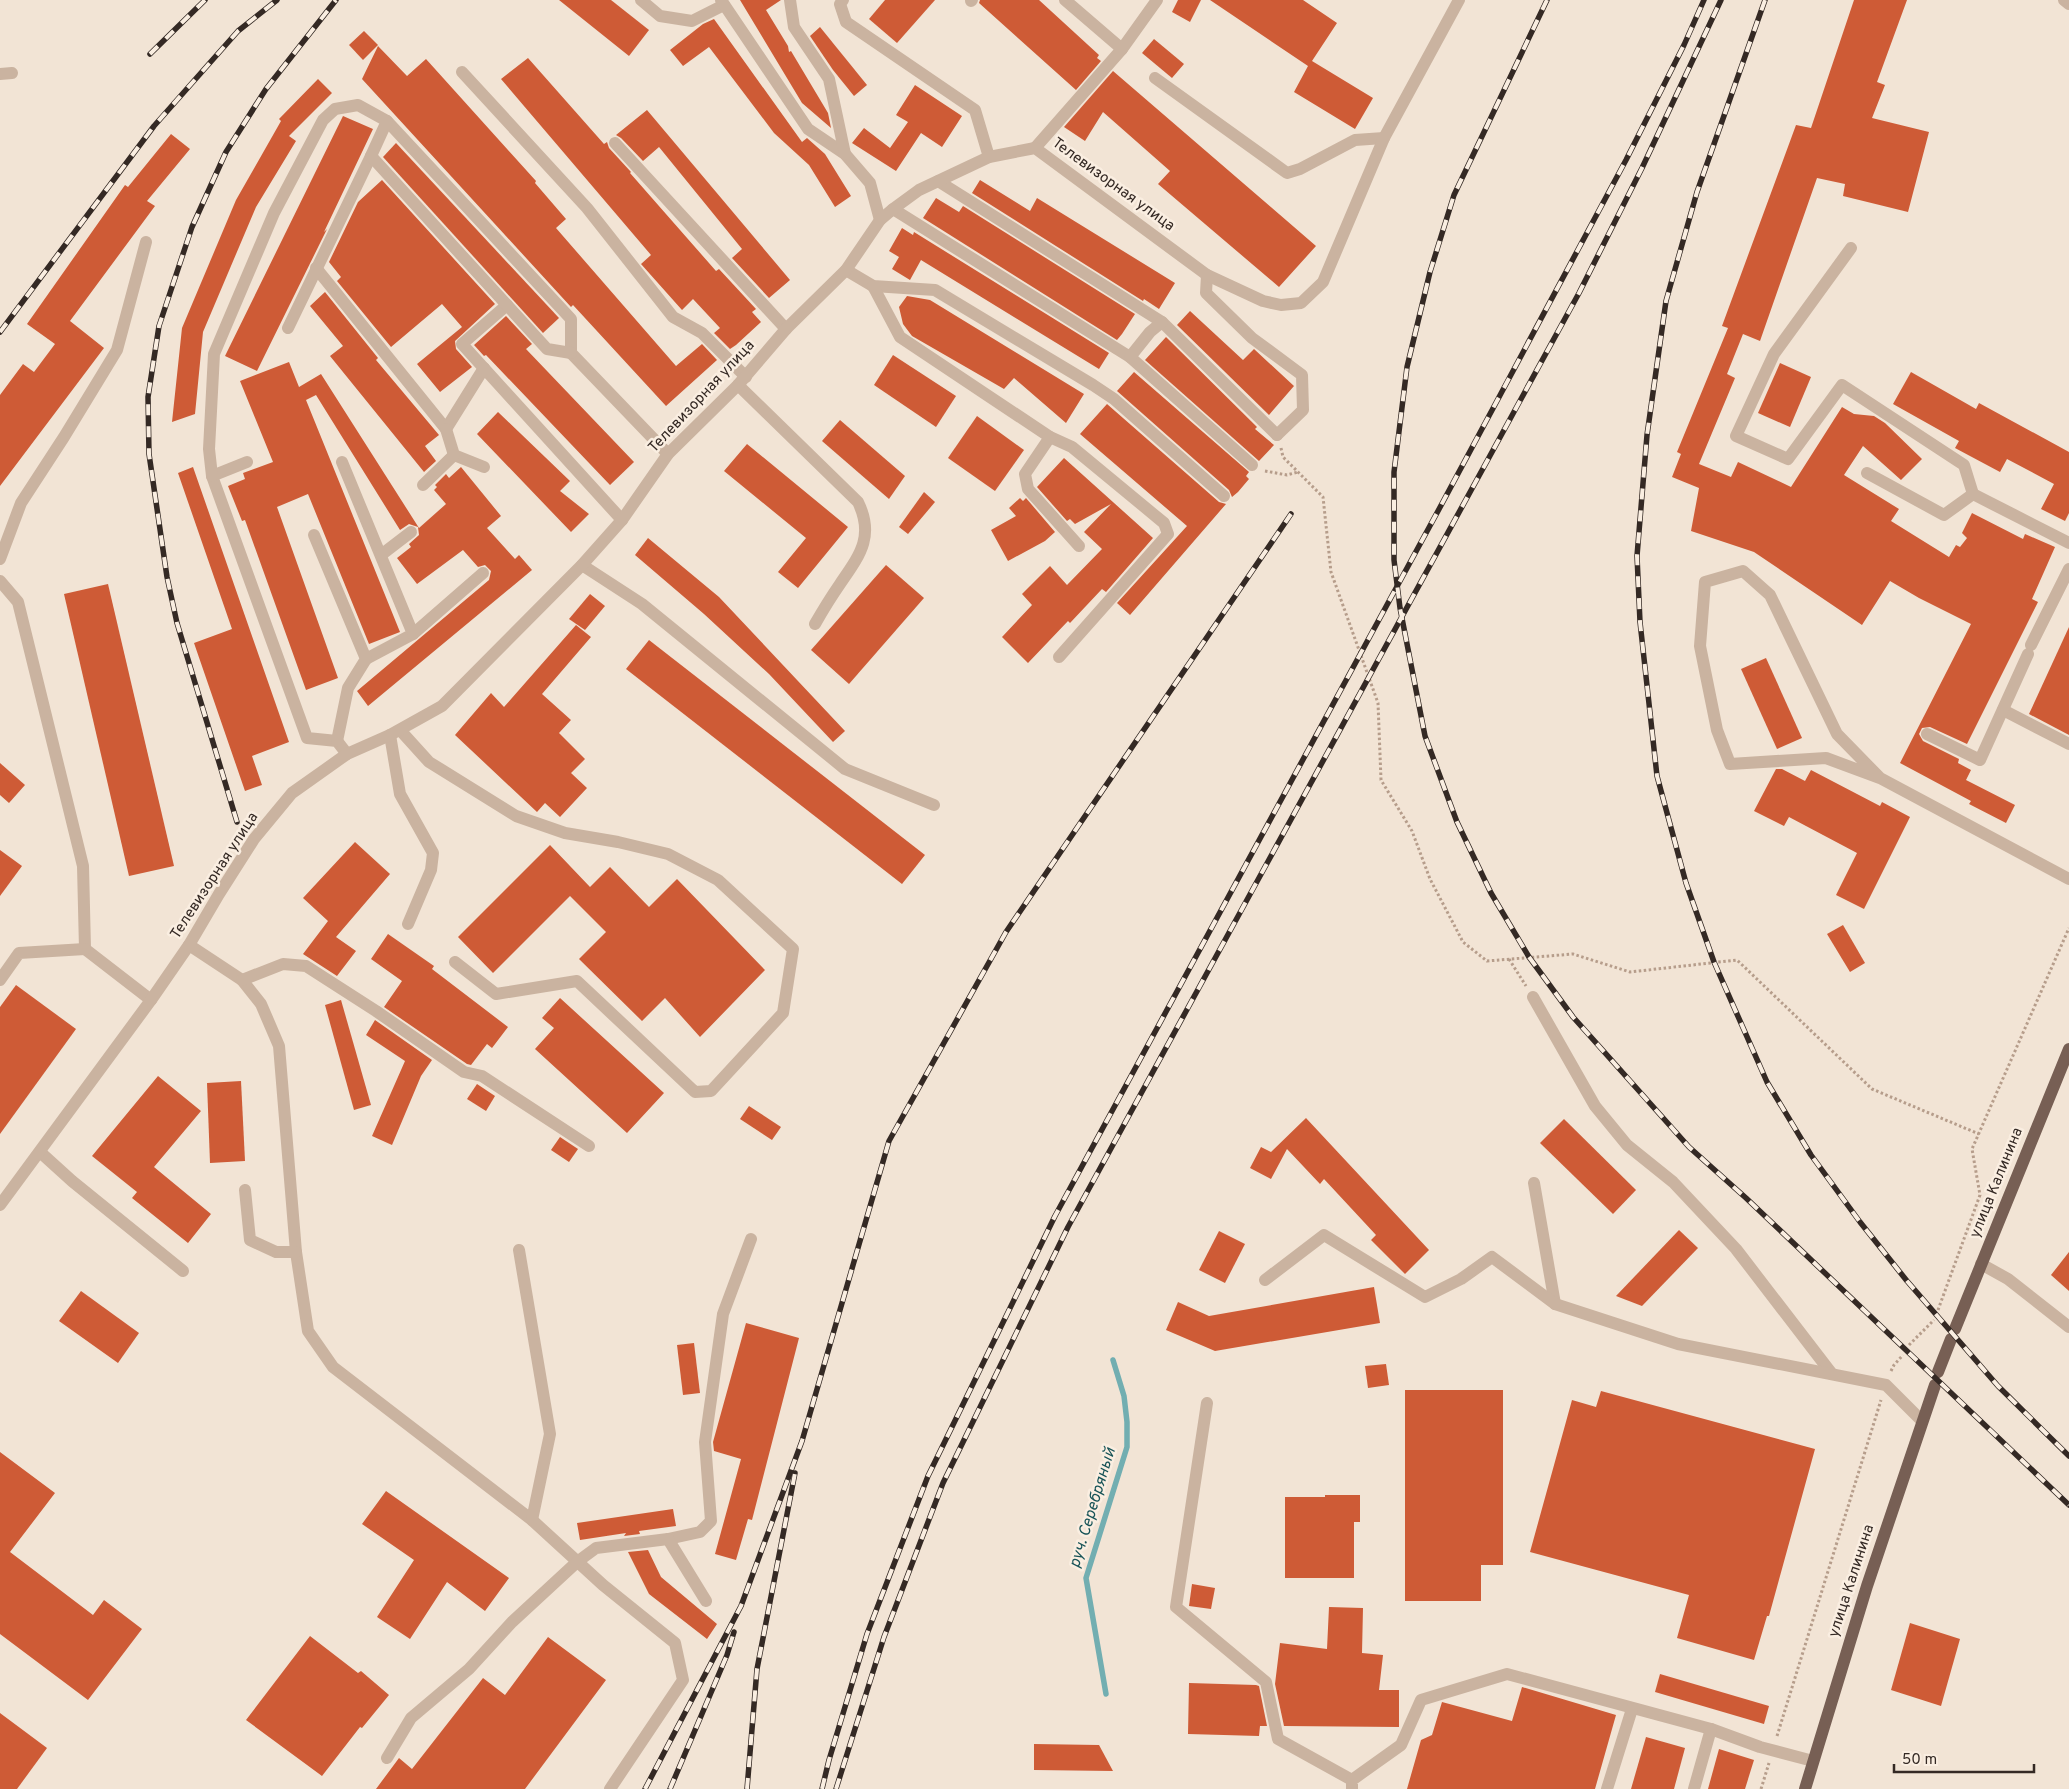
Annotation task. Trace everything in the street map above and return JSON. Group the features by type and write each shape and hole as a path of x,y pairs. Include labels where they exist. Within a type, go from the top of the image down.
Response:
{"main road":[{"name":"улица Калинина","path":"1805,1789 1867,1586 1936,1378 2069,1049"}],"street":[{"path":"641,0 660,16 692,20 722,2 808,129 845,154 870,183 880,220"},
{"path":"790,0 794,27 829,79 845,154"},
{"path":"842,0 840,4 846,22 976,110 989,157"},
{"path":"1065,0 1122,49"},
{"path":"1035,148 1122,49 1157,0"},
{"name":"Телевизорная улица","path":"0,1205 151,1000 189,945 218,894 254,839 292,793 346,754 395,733 442,706 582,565 622,520 668,454 742,381 786,329 846,270 880,220 893,208 919,190 989,157 1035,148 1208,275 1263,301 1281,305 1301,303 1323,282 1384,138 1460,0"},
{"path":"2064,0 2069,4"},
{"path":"462,72 587,208 673,316 702,333 742,381 858,502 865,516 866,529 859,557 815,624"},
{"path":"1155,78 1287,173 1300,169 1355,140 1384,138"},
{"path":"337,741 307,738 212,476 209,449 214,354 274,213 323,120 335,109 358,104 388,122 571,319 571,353"},
{"path":"288,328 388,122"},
{"path":"615,143 786,329"},
{"path":"371,156 547,349 571,353 668,454"},
{"path":"938,181 1162,322 1277,435 1303,410 1302,375 1252,338 1206,294 1208,275"},
{"path":"893,208 1130,357 1252,465"},
{"path":"0,559 21,504 117,350 146,242"},
{"path":"1852,248 1774,354 1736,436 1788,459 1842,385 1964,465 1973,494 2069,543"},
{"path":"316,268 446,429 454,455"},
{"path":"846,270 873,286 935,290 1114,399 1224,496"},
{"path":"873,286 900,337 1050,437 1072,447 1164,523 1168,534 1059,657"},
{"path":"507,305 462,344 622,520"},
{"path":"1130,357 1150,332 1162,322"},
{"path":"446,429 484,368"},
{"path":"1050,437 1026,474 1028,489 1079,546"},
{"path":"454,455 484,467"},
{"path":"423,485 454,455"},
{"path":"212,476 246,462"},
{"path":"342,462 412,634"},
{"path":"1867,473 1944,514 1973,494"},
{"path":"381,555 411,532"},
{"path":"314,535 366,659"},
{"path":"582,565 642,604 845,769 934,806"},
{"path":"1927,734 1980,760 2069,568"},
{"path":"1880,778 1837,734 1770,595 1743,571 1705,582 1700,646 1717,730 1730,764 1826,758 1880,778 2069,878"},
{"path":"346,754 337,741 348,688 366,659 412,634 484,573"},
{"path":"0,581 18,602 83,866 85,949"},
{"path":"2003,710 2069,744"},
{"path":"395,733 400,794 433,853 431,870 408,924"},
{"path":"395,733 429,762 516,816 565,833 618,842 668,854 718,880 794,949 783,1013 711,1091 695,1092 576,981 496,994 455,962"},
{"path":"189,945 242,980 261,1004 279,1046 296,1252 308,1332 333,1367 532,1520 577,1562 675,1643 683,1680 610,1789"},
{"path":"0,980 19,953 85,949 151,1000"},
{"path":"242,980 283,964 306,966 376,1011 464,1072 482,1076 589,1146"},
{"path":"1533,998 1595,1106 1627,1145 1673,1182 1736,1249 1832,1374"},
{"path":"40,1152 72,1182 182,1271"},
{"path":"1534,1182 1556,1304"},
{"path":"245,1190 250,1240 276,1252 296,1252"},
{"path":"1265,1280 1324,1235 1425,1297 1461,1279 1492,1257 1556,1304 1678,1344 1886,1385 1922,1421"},
{"path":"387,1758 411,1718 469,1669 512,1622 577,1562 596,1548 668,1539 700,1532 711,1521 705,1442 723,1314 752,1239"},
{"path":"519,1250 550,1434 532,1520"},
{"path":"1981,1264 2008,1279 2069,1328"},
{"path":"1207,1403 1176,1607 1266,1682 1278,1739 1352,1785 1401,1745 1421,1700 1507,1674 1711,1729 1813,1762"},
{"path":"668,1539 706,1601"},
{"path":"1607,1789 1632,1709"},
{"path":"1694,1789 1711,1729"}],"path":[{"path":"1277,435 1283,457 1323,497 1331,572 1378,703 1381,780 1412,831 1430,879 1463,942 1487,960 1574,954 1630,972 1737,960 1872,1090 1979,1134"},
{"path":"1252,465 1270,473 1287,475 1298,472"},
{"path":"1938,1310 1980,1195 1972,1149 2069,928"},
{"path":"1509,958 1533,998"},
{"path":"1909,1345 1934,1320"},
{"path":"1761,1789 1886,1385 1894,1364 1904,1355"}],"building":[{"path":"559,0 611,0 649,30 629,56"},
{"path":"740,0 781,0 766,10 788,46 789,52 791,51 828,113 831,128 802,103"},
{"path":"885,0 935,0 897,43 869,19"},
{"path":"980,0 1039,0 1099,55 1097,58 1101,61 1076,90 979,3"},
{"path":"1178,0 1201,0 1190,22 1172,12"},
{"path":"1210,0 1303,0 1337,23 1312,61 1373,98 1355,129 1294,92 1308,66"},
{"path":"1854,0 1907,0 1877,82 1885,85 1872,118 1929,132 1908,212 1843,196 1845,184 1817,178 1760,341 1743,334 1727,374 1735,378 1699,464 1731,477 1738,462 1791,487 1842,407 1854,414 1874,416 1885,423 1922,459 1901,480 1863,446 1844,475 1899,509 1891,521 1949,557 1956,545 1960,547 1967,538 1962,533 1972,513 2023,539 2025,534 2055,547 2032,599 2038,602 1967,744 1930,727 1922,728 1919,734 1923,741 1959,759 1958,763 1971,770 1966,780 2015,805 2006,823 1969,804 1971,801 1900,763 1971,624 1890,581 1862,625 1754,552 1691,531 1699,488 1672,477 1681,454 1677,452 1728,328 1722,326 1796,125 1811,128"},
{"path":"714,19 802,142 807,138 825,154 851,196 835,207 809,165 774,133 709,47 683,66 670,50 703,24"},
{"path":"820,27 867,85 854,96 833,70 810,36"},
{"path":"364,31 378,45 363,60 349,45"},
{"path":"1154,39 1184,64 1172,78 1142,53"},
{"path":"378,46 407,76 426,59 536,181 535,183 566,219 556,228 676,366 702,344 717,360 666,406 573,305 571,307 362,79"},
{"path":"528,58 604,144 607,142 609,148 630,173 716,271 719,269 756,309 752,312 761,322 736,345 730,349 714,333 720,328 693,299 682,310 641,264 651,255 501,79"},
{"path":"1113,71 1316,246 1279,287 1158,184 1170,171 1103,112 1085,141 1064,127"},
{"path":"318,79 332,93 289,136 296,141 256,207 203,332 195,414 172,422 182,328 236,200 281,121 279,119"},
{"path":"915,85 962,116 942,147 921,133 896,171 852,143 864,128 890,148 908,122 896,115"},
{"path":"647,110 790,280 769,298 732,258 742,249 659,147 643,161 616,135"},
{"path":"343,116 373,129 324,232 327,229 257,371 225,356"},
{"path":"171,134 190,149 147,201 155,206 70,321 104,348 0,486 0,395 23,364 34,372 55,344 27,324 125,185 128,187"},
{"path":"396,143 559,318 543,333 383,157"},
{"path":"382,180 495,304 455,341 456,349 472,367 440,392 417,364 462,327 442,304 391,347 337,281 341,277 329,262 358,202"},
{"path":"980,180 1030,211 1037,198 1175,283 1159,309 1144,299 1143,301 972,193"},
{"path":"936,198 959,212 963,206 1135,314 1122,334 1117,340 923,218"},
{"path":"902,228 913,235 914,232 1109,353 1099,369 921,260 910,280 892,269 899,257 889,251"},
{"path":"325,292 378,358 376,360 439,435 425,446 436,461 424,472 330,356 343,346 310,306"},
{"path":"907,296 930,300 1084,394 1066,423 1014,378 1004,389 912,336 903,324 899,307"},
{"path":"1190,311 1243,360 1254,349 1294,386 1269,415 1177,325"},
{"path":"506,316 532,344 526,349 634,462 610,485 486,355 484,356 474,345"},
{"path":"1166,337 1257,427 1255,429 1274,445 1259,461 1145,360"},
{"path":"893,355 956,396 936,427 874,385"},
{"path":"289,362 299,387 321,374 419,528 446,504 434,490 437,487 435,485 446,474 449,478 461,467 501,516 487,528 515,559 519,555 532,570 368,706 357,691 489,580 491,571 485,565 478,567 463,550 417,584 397,558 411,547 409,544 419,535 418,527 409,524 400,530 316,395 306,400 400,632 369,644 308,494 277,507 338,678 306,690 245,520 242,521 228,486 245,479 243,473 273,462 240,381"},
{"path":"1780,363 1811,377 1790,427 1758,413"},
{"path":"1134,372 1249,472 1246,476 1249,479 1232,497 1229,490 1117,391"},
{"path":"1911,372 1976,409 1979,403 2069,452 2069,513 2065,521 2041,509 2054,484 2007,459 2000,472 1955,448 1959,441 1893,404"},
{"path":"1107,404 1219,502 1226,504 1130,615 1117,603 1187,526 1080,434"},
{"path":"498,412 570,481 560,491 589,514 571,532 477,434"},
{"path":"977,416 1024,450 995,491 948,458"},
{"path":"840,420 905,476 889,499 822,441"},
{"path":"747,444 848,527 798,588 778,572 806,538 724,471"},
{"path":"1064,458 1153,538 1106,592 1102,589 1028,663 1002,637 1032,605 1022,594 1050,566 1067,585 1102,549 1084,532 1111,504 1075,524 1070,519 1067,521 1037,487"},
{"path":"193,467 289,742 252,756 262,785 245,791 194,643 232,629 178,473"},
{"path":"924,492 935,502 908,534 899,527"},
{"path":"1020,498 1023,501 1026,498 1055,532 1045,541 1008,561 991,530 1016,516 1009,508"},
{"path":"648,538 719,597 845,731 833,742 769,674 704,614 635,555"},
{"path":"886,565 924,598 849,684 811,650"},
{"path":"108,584 174,866 129,876 64,594"},
{"path":"590,594 605,606 585,630 569,619"},
{"path":"576,625 591,637 542,694 571,720 559,733 585,759 571,773 587,788 560,817 545,803 537,812 455,735 491,693 504,707"},
{"path":"2069,627 2069,735 2029,714"},
{"path":"649,640 925,855 902,884 626,669"},
{"path":"1766,658 1802,738 1777,749 1741,669"},
{"path":"0,763 25,785 9,803 0,795"},
{"path":"1776,769 1782,769 1805,781 1811,770 1880,806 1882,802 1910,817 1864,909 1836,895 1857,853 1789,817 1784,826 1754,811"},
{"path":"355,842 390,874 336,937 356,951 337,976 303,954 328,921 303,898"},
{"path":"550,845 590,887 610,867 649,907 677,879 765,970 700,1037 665,998 642,1021 579,959 606,932 570,896 493,973 458,937"},
{"path":"0,850 22,866 0,896"},
{"path":"1843,925 1865,963 1850,972 1827,934"},
{"path":"388,934 434,966 432,969 508,1027 492,1048 487,1044 471,1065 384,1007 402,981 371,959"},
{"path":"16,985 76,1029 0,1134 0,1007"},
{"path":"560,998 664,1093 627,1133 535,1049 554,1028 542,1018"},
{"path":"341,1000 371,1105 354,1110 325,1005"},
{"path":"375,1020 432,1060 421,1076 392,1145 372,1136 405,1061 366,1035"},
{"path":"158,1076 201,1111 154,1167 211,1214 188,1243 132,1198 137,1192 92,1156"},
{"path":"241,1081 245,1161 210,1163 207,1083"},
{"path":"477,1084 495,1096 486,1111 467,1099"},
{"path":"749,1106 781,1127 772,1140 740,1119"},
{"path":"1306,1118 1429,1250 1405,1274 1371,1240 1376,1235 1324,1179 1320,1184 1287,1149 1271,1179 1250,1168 1261,1147 1271,1152"},
{"path":"1564,1119 1636,1190 1613,1214 1540,1143"},
{"path":"560,1137 578,1149 569,1162 551,1150"},
{"path":"1679,1230 1698,1248 1642,1306 1616,1296"},
{"path":"1219,1231 1245,1244 1225,1283 1199,1270"},
{"path":"2069,1252 2069,1291 2051,1275"},
{"path":"1374,1287 1380,1323 1215,1351 1166,1330 1178,1302 1209,1316"},
{"path":"81,1291 139,1333 118,1363 59,1321"},
{"path":"746,1323 799,1338 752,1520 748,1519 736,1560 715,1554 741,1459 714,1451 713,1442"},
{"path":"694,1343 700,1393 683,1395 677,1345"},
{"path":"1386,1364 1389,1385 1368,1388 1365,1366"},
{"path":"1405,1390 1503,1390 1503,1565 1481,1565 1481,1601 1405,1601"},
{"path":"1601,1391 1815,1449 1769,1616 1767,1616 1754,1660 1677,1638 1689,1595 1530,1552 1572,1400 1596,1407"},
{"path":"0,1452 55,1493 10,1552 93,1615 104,1600 142,1629 88,1700 0,1634"},
{"path":"386,1491 509,1578 485,1611 447,1582 410,1639 377,1617 414,1560 362,1524"},
{"path":"1325,1495 1360,1495 1360,1522 1354,1522 1354,1578 1285,1578 1285,1497 1325,1497"},
{"path":"673,1509 676,1526 639,1531 640,1534 624,1536 626,1533 580,1540 577,1523"},
{"path":"648,1550 661,1577 717,1624 707,1639 649,1594 628,1552"},
{"path":"1192,1584 1215,1588 1211,1609 1189,1606"},
{"path":"1329,1607 1363,1608 1362,1653 1383,1655 1379,1690 1399,1690 1399,1727 1284,1726 1275,1684 1280,1643 1327,1649"},
{"path":"1910,1623 1960,1639 1941,1706 1891,1690"},
{"path":"310,1636 358,1673 361,1671 389,1695 362,1728 360,1727 322,1776 246,1720"},
{"path":"548,1637 606,1680 525,1789 376,1789 399,1758 412,1769 483,1678 505,1695"},
{"path":"1660,1674 1769,1706 1764,1724 1655,1692"},
{"path":"1189,1683 1259,1686 1267,1726 1260,1726 1259,1736 1188,1734"},
{"path":"1522,1687 1616,1715 1595,1789 1407,1789 1421,1740 1432,1735 1442,1702 1512,1721"},
{"path":"0,1713 47,1748 17,1789 0,1789"},
{"path":"1646,1737 1685,1748 1674,1789 1631,1789"},
{"path":"1034,1744 1099,1745 1113,1771 1034,1770"},
{"path":"1719,1749 1754,1760 1745,1789 1708,1789"}],"waterway":[{"name":"руч. Серебряный","path":"1106,1694 1086,1578 1127,1447 1124,1396 1113,1360"}],"railway":[{"path":"150,54 205,0"},
{"path":"0,332 154,126 238,31 277,0"},
{"path":"237,822 177,623 167,577 149,454 148,397 159,326 192,227 226,152 266,89 336,0"},
{"path":"1547,0 1454,195 1430,272 1407,367 1394,472 1394,560 1400,608 1425,736 1457,822 1491,893 1529,957 1573,1017 1689,1147 1746,1198 2069,1505"},
{"path":"822,1789 867,1634 928,1476 1055,1216 1438,511 1626,160 1684,45 1704,0"},
{"path":"836,1789 884,1637 943,1483 1068,1227 1579,293 1642,168 1721,0"},
{"path":"1765,0 1697,192 1666,301 1647,435 1637,556 1640,622 1657,776 1686,883 1714,962 1767,1082 1811,1155 1860,1222 1907,1281 1998,1386 2069,1456"},
{"path":"645,1789 741,1606 802,1441 889,1141 1006,932 1291,514"},
{"path":"747,1789 757,1669 795,1473"},
{"path":"670,1789 727,1655 734,1632"}]}
